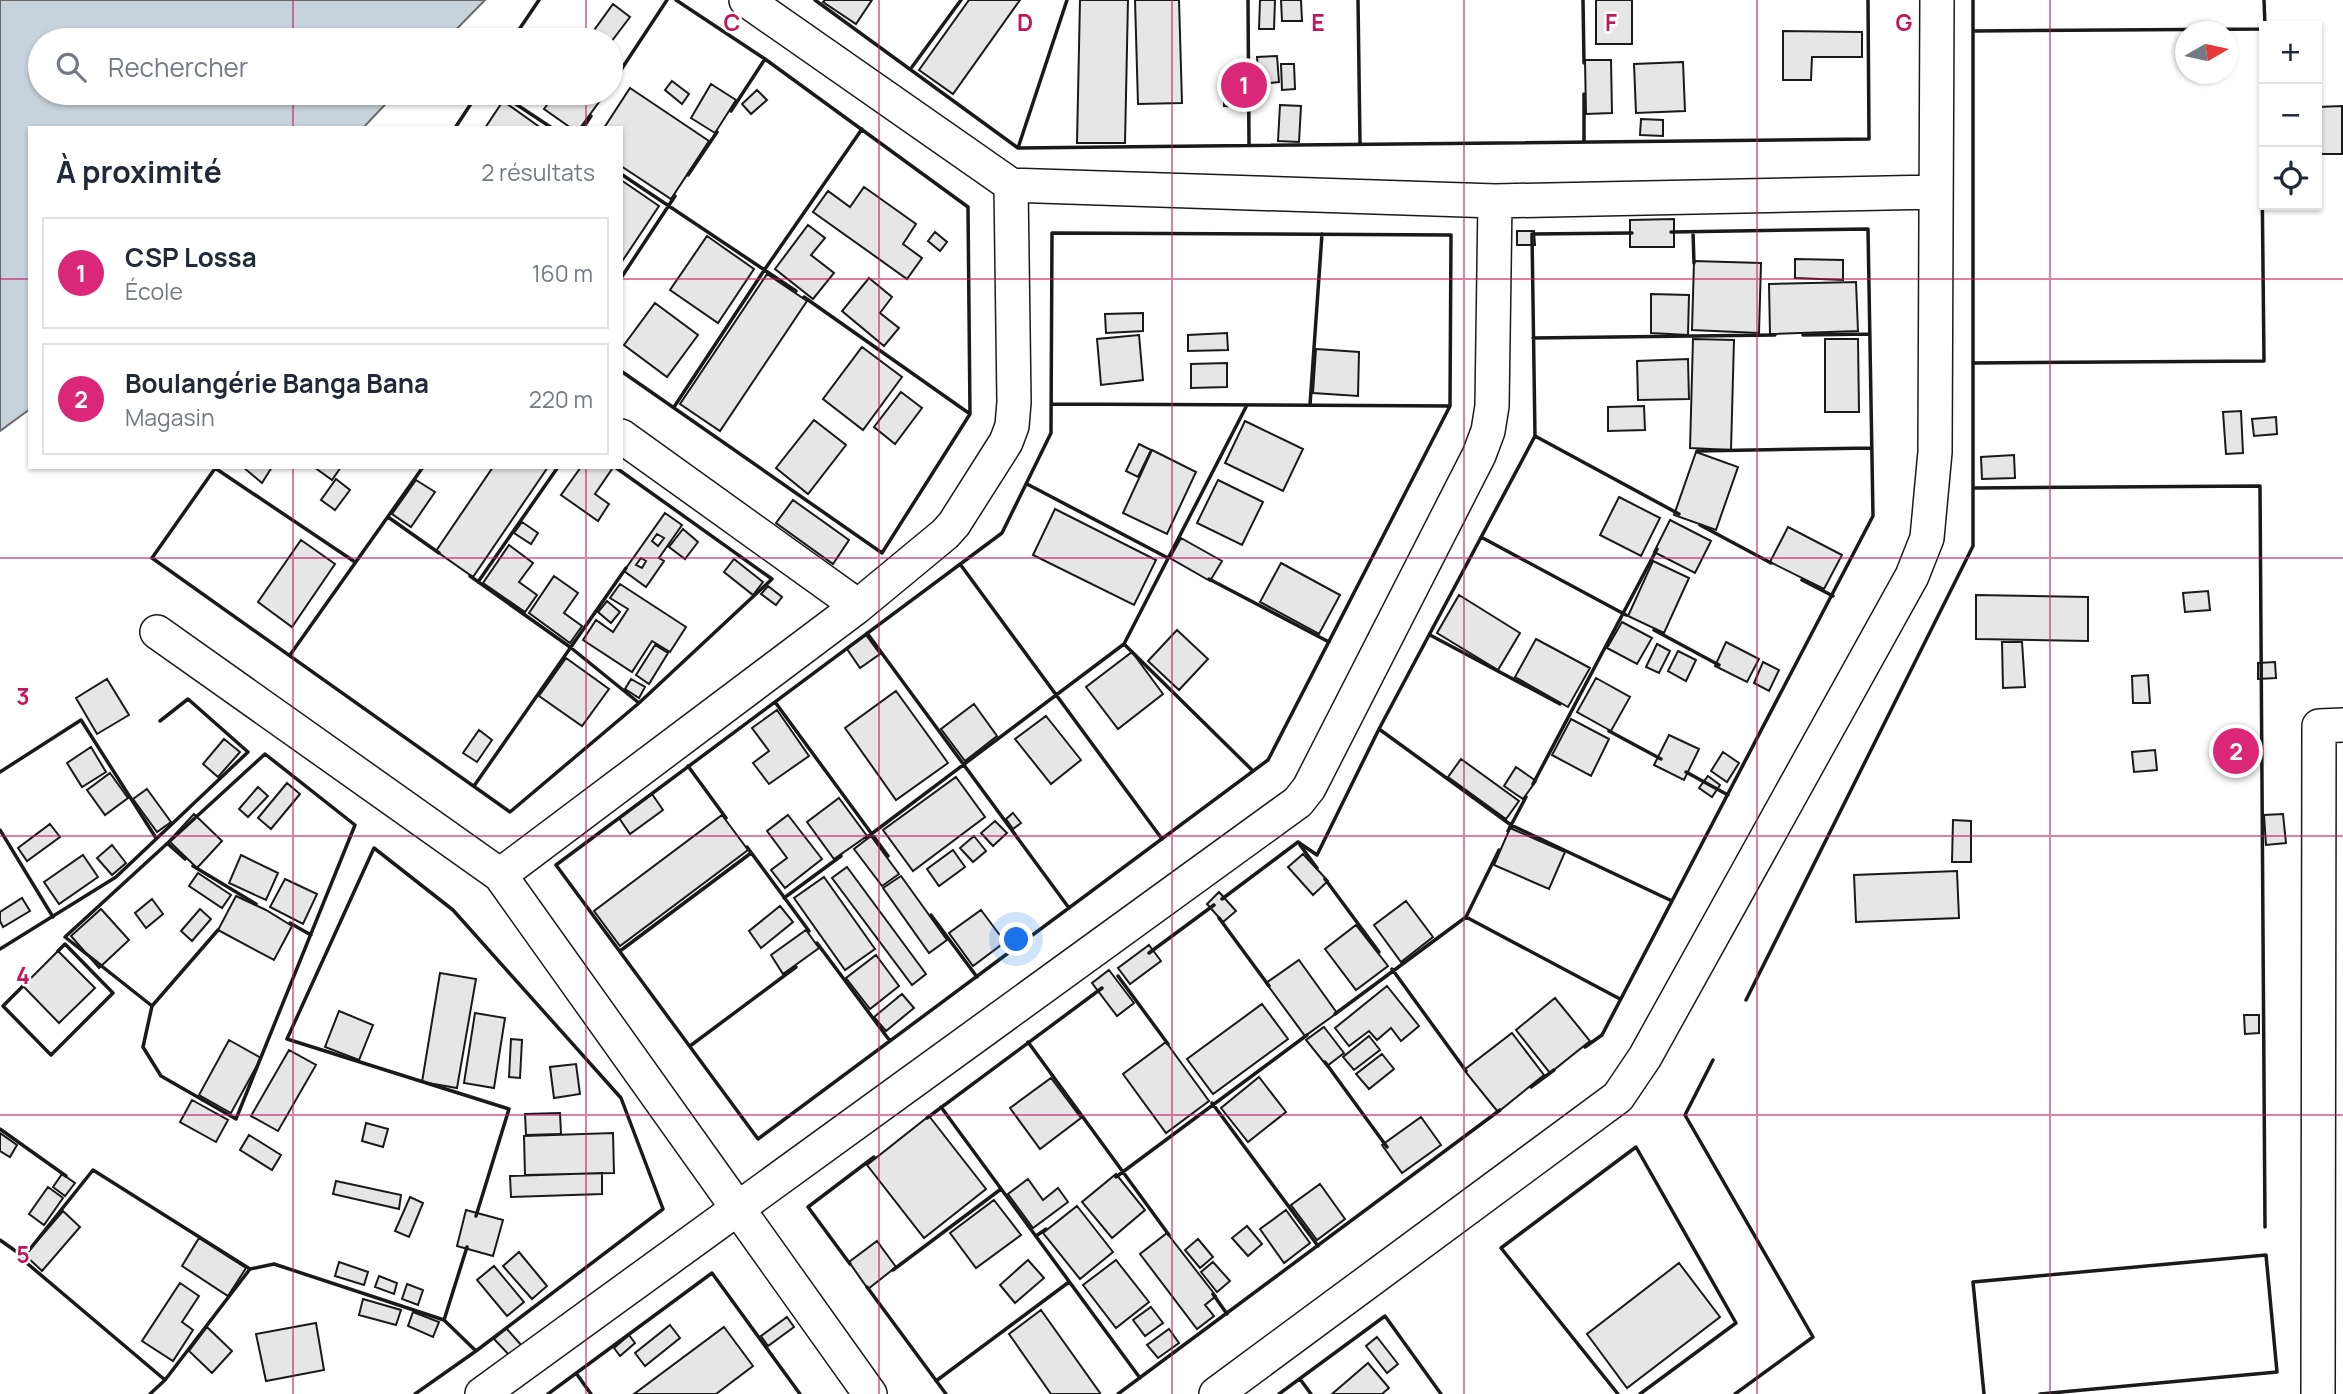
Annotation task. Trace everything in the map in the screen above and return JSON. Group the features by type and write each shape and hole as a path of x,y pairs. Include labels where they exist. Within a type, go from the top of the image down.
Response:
{"street":[{"path":"746,0 1011,185 1494,201 1935,192"},
{"path":"1216,1394 1618,1097 1645,1057 1912,576 1927,538 1935,452 1937,0"},
{"path":"500,875 858,606 954,524 1006,442 1012,426 1014,389 1011,185"},
{"path":"482,1394 1298,802 1479,455 1488,431 1492,406 1494,201"},
{"path":"623,437 858,606"},
{"path":"156,632 500,875 870,1394"},
{"path":"2318,1394 2319,726 2343,725"}],"shaded area":[{"path":"0,0 485,0 458,28 28,28 28,105 385,105 365,126 28,126 28,410 0,431"}],"building":[{"path":"872,0 856,24 823,2"},
{"path":"969,0 1020,0 953,94 919,70"},
{"path":"1080,0 1128,0 1125,143 1077,143"},
{"path":"1135,0 1179,0 1182,103 1138,104"},
{"path":"1260,0 1275,0 1274,29 1259,29"},
{"path":"1281,0 1301,0 1302,21 1282,21"},
{"path":"1596,0 1632,0 1632,44 1596,44"},
{"path":"613,4 630,17 622,28 596,28"},
{"path":"1783,31 1862,32 1862,57 1812,57 1811,80 1783,80"},
{"path":"1277,56 1279,82 1259,84 1257,57"},
{"path":"1585,60 1611,60 1612,113 1586,114"},
{"path":"1683,62 1685,111 1636,113 1634,64"},
{"path":"1281,64 1294,64 1295,89 1282,90"},
{"path":"672,81 689,94 682,104 665,90"},
{"path":"711,84 736,100 715,133 691,118"},
{"path":"1224,84 1242,84 1242,107 1224,106"},
{"path":"630,88 709,141 671,199 623,167 623,126 605,126 619,105 623,105 623,99"},
{"path":"757,90 767,100 751,114 742,104"},
{"path":"500,105 509,105 538,126 486,126"},
{"path":"547,105 597,105 581,126 568,126 544,109"},
{"path":"1280,105 1301,106 1299,142 1278,141"},
{"path":"2342,106 2342,154 2322,154 2322,107"},
{"path":"1641,119 1663,120 1663,136 1640,135"},
{"path":"623,181 659,206 623,260"},
{"path":"864,187 916,224 903,244 922,258 907,279 813,212 828,191 850,207"},
{"path":"1674,219 1674,247 1630,247 1630,220"},
{"path":"808,225 825,238 811,255 834,273 813,299 775,269"},
{"path":"1517,231 1534,231 1535,245 1517,245"},
{"path":"935,232 947,242 940,251 928,241"},
{"path":"707,236 754,269 718,323 670,290"},
{"path":"1795,259 1843,260 1843,280 1795,278"},
{"path":"1694,261 1761,263 1759,333 1692,330"},
{"path":"767,274 807,301 720,431 680,404"},
{"path":"869,278 892,297 880,313 899,328 884,346 842,311"},
{"path":"1856,282 1858,331 1770,334 1769,284"},
{"path":"1651,294 1689,295 1688,335 1651,333"},
{"path":"655,303 698,335 667,377 624,345"},
{"path":"1143,313 1143,331 1106,333 1105,314"},
{"path":"1227,333 1228,350 1188,351 1188,335"},
{"path":"1139,335 1143,380 1101,385 1097,339"},
{"path":"1693,339 1734,340 1731,450 1690,448"},
{"path":"1825,339 1858,339 1859,412 1825,412"},
{"path":"862,347 902,377 863,430 823,399"},
{"path":"1316,349 1359,352 1358,396 1313,393"},
{"path":"1688,359 1689,399 1638,400 1637,361"},
{"path":"1227,363 1227,387 1191,388 1191,364"},
{"path":"901,392 922,408 895,444 874,427"},
{"path":"1644,406 1645,430 1608,431 1608,407"},
{"path":"2241,411 2243,453 2226,454 2223,412"},
{"path":"2276,417 2277,434 2254,436 2252,419"},
{"path":"814,420 846,445 808,494 776,468"},
{"path":"1245,421 1303,449 1283,491 1225,463"},
{"path":"1139,444 1151,450 1138,477 1126,471"},
{"path":"1152,450 1196,472 1167,534 1123,513"},
{"path":"1696,452 1738,467 1716,530 1674,515"},
{"path":"2014,455 2015,478 1982,479 1981,457"},
{"path":"245,469 271,469 262,483"},
{"path":"317,469 340,469 332,480"},
{"path":"492,469 547,469 473,577 436,551"},
{"path":"580,469 612,469 595,494 609,504 598,521 561,495"},
{"path":"336,479 350,490 335,510 321,500"},
{"path":"416,480 435,492 411,527 392,514"},
{"path":"1218,480 1263,502 1242,545 1197,523"},
{"path":"1619,497 1660,518 1641,556 1600,535"},
{"path":"793,500 849,540 833,564 776,523"},
{"path":"1055,509 1156,560 1134,605 1033,555"},
{"path":"665,513 682,525 659,558 664,561 646,587 624,571","holes":["657,534 664,538 658,546 652,541","641,558 646,561 642,568 636,565"]},
{"path":"1670,520 1711,541 1695,573 1654,552"},
{"path":"522,522 538,533 531,544 514,533"},
{"path":"1788,527 1842,555 1824,589 1770,562"},
{"path":"683,529 698,542 685,559 669,547"},
{"path":"1181,538 1222,561 1210,581 1170,558"},
{"path":"301,540 335,564 292,627 258,602"},
{"path":"509,545 533,563 519,582 537,595 525,612 483,583"},
{"path":"734,559 763,582 753,595 724,572"},
{"path":"1653,561 1689,578 1664,633 1628,616"},
{"path":"1281,563 1340,595 1319,634 1260,602"},
{"path":"554,576 578,593 564,613 582,626 570,643 529,613"},
{"path":"620,584 686,627 670,652 652,641 632,672 583,640 596,620 613,632 628,609 610,598"},
{"path":"768,586 782,597 776,605 761,594"},
{"path":"2208,591 2210,610 2185,612 2183,593"},
{"path":"1459,595 1520,633 1498,670 1437,633"},
{"path":"1976,595 2088,597 2088,641 1976,639"},
{"path":"607,601 620,612 611,623 598,612"},
{"path":"1622,622 1652,638 1637,664 1607,648"},
{"path":"1177,630 1208,659 1179,690 1148,661"},
{"path":"866,635 880,654 860,668 847,649"},
{"path":"1536,639 1590,668 1568,707 1515,677"},
{"path":"1726,642 1759,659 1747,682 1715,666"},
{"path":"2002,642 2022,642 2025,687 2003,688"},
{"path":"1657,644 1670,651 1659,673 1646,667"},
{"path":"655,645 668,653 649,684 636,675"},
{"path":"1678,651 1696,660 1686,681 1668,671"},
{"path":"1132,652 1163,694 1118,729 1086,687"},
{"path":"566,658 609,689 582,726 539,696"},
{"path":"1763,662 1779,670 1769,691 1754,683"},
{"path":"2275,662 2276,678 2258,679 2258,663"},
{"path":"2148,675 2150,703 2133,703 2132,676"},
{"path":"1596,678 1630,697 1611,731 1577,712"},
{"path":"107,679 129,715 97,734 76,698"},
{"path":"631,679 645,687 639,698 625,689"},
{"path":"896,691 948,763 896,800 845,728"},
{"path":"974,704 997,736 965,761 941,729"},
{"path":"777,710 809,756 769,784 753,763 769,751 752,728"},
{"path":"1046,716 1081,760 1051,784 1015,739"},
{"path":"1571,719 1609,739 1591,776 1552,755"},
{"path":"479,730 492,740 477,762 463,753"},
{"path":"1669,735 1699,749 1684,780 1654,765"},
{"path":"224,739 240,752 218,777 203,764"},
{"path":"91,747 106,772 82,787 67,763"},
{"path":"2155,750 2157,770 2134,772 2132,752"},
{"path":"1723,752 1739,763 1727,782 1711,771"},
{"path":"1461,759 1519,801 1506,819 1448,777"},
{"path":"1516,767 1536,781 1523,799 1504,786"},
{"path":"110,773 128,798 105,815 87,790"},
{"path":"1708,776 1720,785 1712,797 1699,788"},
{"path":"956,777 985,817 913,871 883,830"},
{"path":"287,783 300,794 271,829 258,818"},
{"path":"258,787 268,796 248,817 239,809"},
{"path":"147,789 171,822 157,832 133,799"},
{"path":"652,794 663,810 630,834 619,818"},
{"path":"839,798 867,836 834,859 807,822"},
{"path":"1013,813 1021,823 1013,829 1006,819"},
{"path":"194,814 222,841 197,868 169,841"},
{"path":"2283,814 2286,843 2266,845 2264,815"},
{"path":"722,815 748,850 620,946 594,911"},
{"path":"788,815 822,859 785,888 771,870 787,858 767,831"},
{"path":"1953,820 1971,821 1971,862 1952,862"},
{"path":"995,821 1007,833 993,846 981,833"},
{"path":"50,824 60,837 27,861 18,848"},
{"path":"1510,828 1565,852 1549,889 1494,865"},
{"path":"871,836 899,874 882,886 854,849"},
{"path":"974,836 986,851 973,862 960,848"},
{"path":"112,845 126,863 112,875 97,858"},
{"path":"953,850 965,867 939,886 927,869"},
{"path":"1303,854 1328,881 1313,895 1288,867"},
{"path":"83,855 98,877 59,904 44,882"},
{"path":"241,855 278,873 266,900 229,883"},
{"path":"847,867 926,974 912,985 832,878"},
{"path":"1957,871 1959,918 1856,922 1854,875"},
{"path":"198,873 231,895 222,908 189,886"},
{"path":"901,876 947,940 929,953 883,888"},
{"path":"824,877 875,949 845,970 794,898"},
{"path":"285,879 317,894 303,924 270,907"},
{"path":"1219,892 1236,911 1223,922 1207,904"},
{"path":"236,896 292,926 274,960 218,930"},
{"path":"22,898 30,911 3,927 0,912"},
{"path":"152,899 163,914 146,928 135,913"},
{"path":"1406,901 1433,937 1401,962 1374,925"},
{"path":"780,906 793,922 761,948 749,931"},
{"path":"101,909 129,940 99,968 71,936"},
{"path":"200,909 211,919 192,941 181,931"},
{"path":"981,910 1005,942 973,966 949,933"},
{"path":"1356,925 1388,966 1356,990 1325,949"},
{"path":"806,930 819,948 783,974 771,955"},
{"path":"1149,945 1161,961 1130,984 1118,968"},
{"path":"58,951 95,988 59,1023 23,986"},
{"path":"876,955 899,986 870,1009 846,978"},
{"path":"1299,960 1337,1013 1305,1036 1266,983"},
{"path":"1109,970 1134,1003 1117,1016 1092,983"},
{"path":"440,973 476,979 457,1088 422,1082"},
{"path":"1387,986 1419,1026 1401,1041 1391,1028 1377,1040 1369,1031 1349,1046 1335,1028"},
{"path":"902,994 914,1008 886,1031 874,1017"},
{"path":"1555,998 1590,1041 1550,1073 1516,1030"},
{"path":"1262,1004 1288,1039 1213,1094 1187,1059"},
{"path":"339,1011 373,1025 359,1060 325,1047"},
{"path":"475,1013 505,1018 494,1088 464,1083"},
{"path":"2244,1015 2259,1015 2259,1033 2245,1034"},
{"path":"1324,1027 1344,1053 1327,1066 1306,1040"},
{"path":"1512,1033 1544,1075 1498,1112 1464,1070"},
{"path":"1369,1036 1380,1050 1354,1070 1343,1057"},
{"path":"511,1039 522,1040 520,1078 509,1077"},
{"path":"229,1040 261,1058 231,1113 199,1095"},
{"path":"1166,1042 1209,1101 1166,1133 1123,1074"},
{"path":"289,1050 316,1065 278,1131 251,1116"},
{"path":"1382,1054 1394,1069 1369,1089 1356,1074"},
{"path":"576,1064 580,1094 554,1098 550,1067"},
{"path":"1259,1077 1286,1112 1248,1142 1221,1108"},
{"path":"1051,1078 1081,1118 1040,1149 1010,1108"},
{"path":"192,1100 228,1120 216,1142 180,1122"},
{"path":"560,1113 561,1134 526,1135 525,1114"},
{"path":"929,1116 986,1189 924,1238 867,1165"},
{"path":"1421,1117 1441,1145 1402,1173 1382,1145"},
{"path":"366,1123 388,1129 383,1147 362,1141"},
{"path":"0,1133 17,1145 10,1157 0,1151"},
{"path":"613,1133 614,1173 525,1175 524,1136"},
{"path":"249,1135 281,1155 272,1170 240,1150"},
{"path":"602,1173 602,1194 511,1197 510,1176"},
{"path":"62,1174 75,1183 65,1196 53,1187"},
{"path":"1116,1174 1145,1210 1112,1238 1082,1202"},
{"path":"1028,1179 1043,1200 1058,1188 1068,1202 1033,1228 1008,1194"},
{"path":"336,1181 401,1195 399,1209 333,1194"},
{"path":"1320,1184 1345,1219 1317,1240 1291,1205"},
{"path":"48,1187 63,1198 44,1225 29,1214"},
{"path":"410,1197 423,1203 409,1237 395,1231"},
{"path":"994,1200 1021,1235 976,1268 950,1233"},
{"path":"1077,1206 1113,1252 1080,1279 1043,1233"},
{"path":"466,1210 503,1220 493,1256 457,1246"},
{"path":"1286,1210 1310,1243 1284,1263 1260,1229"},
{"path":"63,1211 80,1227 42,1271 25,1255"},
{"path":"1247,1226 1262,1244 1248,1256 1232,1238"},
{"path":"1167,1233 1216,1296 1205,1305 1214,1316 1197,1329 1140,1254"},
{"path":"199,1238 246,1268 228,1296 182,1266"},
{"path":"1198,1239 1213,1257 1200,1268 1185,1250"},
{"path":"877,1241 896,1267 868,1289 849,1262"},
{"path":"519,1252 547,1286 532,1299 503,1266"},
{"path":"1028,1260 1044,1278 1015,1303 1000,1285"},
{"path":"1116,1260 1149,1302 1116,1328 1083,1285"},
{"path":"339,1262 368,1272 364,1285 335,1276"},
{"path":"1213,1262 1230,1281 1217,1292 1201,1272"},
{"path":"1679,1263 1720,1317 1627,1388 1587,1334"},
{"path":"494,1266 524,1302 507,1316 477,1280"},
{"path":"379,1276 397,1283 394,1294 375,1287"},
{"path":"180,1283 199,1296 182,1322 193,1330 173,1361 142,1341"},
{"path":"407,1284 423,1290 418,1305 402,1299"},
{"path":"363,1299 401,1310 396,1325 359,1315"},
{"path":"1151,1307 1163,1323 1145,1336 1133,1320"},
{"path":"1041,1310 1100,1393 1051,1394 1009,1334"},
{"path":"413,1312 439,1322 433,1337 408,1326"},
{"path":"787,1317 794,1327 768,1346 761,1336"},
{"path":"316,1323 324,1370 266,1381 256,1334"},
{"path":"670,1325 680,1338 645,1366 635,1353"},
{"path":"207,1327 232,1351 212,1373 189,1351"},
{"path":"724,1327 753,1366 716,1394 634,1394"},
{"path":"506,1328 522,1346 510,1356 494,1339"},
{"path":"1169,1329 1179,1343 1158,1358 1147,1345"},
{"path":"629,1335 635,1343 620,1356 614,1348"},
{"path":"1377,1337 1398,1364 1387,1373 1366,1346"},
{"path":"1368,1363 1389,1388 1382,1394 1332,1394"}],"wall":[{"path":"520,28 539,0"},
{"path":"623,67 667,0"},
{"path":"623,372 882,553 970,414 968,207 765,59 676,0"},
{"path":"815,0 1018,148 1869,139 1868,0"},
{"path":"912,67 961,0"},
{"path":"1018,148 1067,0"},
{"path":"1248,0 1249,144"},
{"path":"1358,0 1360,143"},
{"path":"1583,0 1584,63"},
{"path":"1746,1000 1973,546 1973,0"},
{"path":"2264,0 2265,21"},
{"path":"1973,31 2259,29"},
{"path":"731,111 765,59"},
{"path":"1973,363 2264,361 2261,84"},
{"path":"1584,94 1584,141"},
{"path":"456,126 470,105"},
{"path":"517,105 549,126"},
{"path":"584,126 591,116"},
{"path":"674,407 862,129"},
{"path":"688,175 717,132"},
{"path":"623,175 796,291"},
{"path":"623,275 675,196"},
{"path":"1585,1047 1602,1035 1873,516 1868,229 1671,232"},
{"path":"1693,232 1694,263"},
{"path":"1052,233 1451,235 1450,406 1268,760 758,1139 556,865 1002,533 1051,433 1052,233"},
{"path":"1298,842 1317,855 1379,729 1535,436 1532,234 1632,233"},
{"path":"1310,405 1322,234"},
{"path":"804,297 970,414"},
{"path":"1803,335 1870,334"},
{"path":"1533,338 1775,335"},
{"path":"1051,404 1450,406"},
{"path":"866,838 1124,644 1247,405"},
{"path":"1535,436 1679,514"},
{"path":"1697,451 1872,448"},
{"path":"215,469 152,558 510,812 639,703 772,579 618,469"},
{"path":"216,469 355,562"},
{"path":"290,655 422,469"},
{"path":"478,582 557,469"},
{"path":"1027,484 1168,558"},
{"path":"1974,488 2260,486 2265,1227"},
{"path":"388,517 439,553"},
{"path":"1700,525 1771,563"},
{"path":"1481,537 1626,615"},
{"path":"1533,784 1657,549"},
{"path":"960,564 1162,839"},
{"path":"474,786 626,568"},
{"path":"470,576 570,647 639,703"},
{"path":"1209,579 1329,642"},
{"path":"1802,580 1833,596"},
{"path":"1654,630 1719,665"},
{"path":"867,633 1069,908"},
{"path":"1430,635 1560,704"},
{"path":"1124,644 1253,771"},
{"path":"0,949 116,877 248,752 188,699 160,721"},
{"path":"775,702 888,856"},
{"path":"0,772 81,720 156,838"},
{"path":"1379,729 1511,825 1672,901"},
{"path":"1609,731 1661,759"},
{"path":"265,754 355,825 236,1119 161,1076 143,1047 152,1006 65,937 265,754"},
{"path":"688,766 726,818"},
{"path":"1686,772 1728,795"},
{"path":"1508,831 1526,797"},
{"path":"0,830 53,917"},
{"path":"1222,899 1298,842"},
{"path":"168,844 185,859"},
{"path":"1300,845 1317,868"},
{"path":"747,847 809,931"},
{"path":"476,1216 509,1109 287,1039 374,848 453,910 621,1098 663,1209 476,1351"},
{"path":"1335,1014 1466,917 1499,850"},
{"path":"620,951 751,853"},
{"path":"784,898 841,856"},
{"path":"193,866 256,904"},
{"path":"1325,879 1379,952"},
{"path":"1149,953 1214,905"},
{"path":"931,915 977,977"},
{"path":"1466,917 1620,999"},
{"path":"1219,918 1269,986"},
{"path":"290,923 311,935"},
{"path":"152,1006 218,930"},
{"path":"817,943 890,1041"},
{"path":"23,986 3,1006 51,1055 113,993 65,944 58,951"},
{"path":"690,1046 796,967"},
{"path":"1392,969 1466,1071"},
{"path":"1118,976 1168,1044"},
{"path":"927,1118 1102,988"},
{"path":"1116,1177 1307,1035"},
{"path":"1028,1042 1169,1235"},
{"path":"1713,1060 1685,1115 1813,1337 1735,1394"},
{"path":"1325,1062 1387,1147"},
{"path":"1531,1087 1554,1070"},
{"path":"1212,1103 1318,1246"},
{"path":"941,1107 1140,1378"},
{"path":"1118,1394 1500,1110"},
{"path":"0,1129 66,1176"},
{"path":"1618,1394 1501,1248 1636,1147 1736,1323 1640,1394"},
{"path":"850,1264 808,1207 874,1157"},
{"path":"93,1170 250,1269 165,1380 22,1259 93,1170"},
{"path":"893,1270 1001,1189"},
{"path":"1036,1236 1046,1229"},
{"path":"0,1240 24,1257"},
{"path":"444,1320 467,1247"},
{"path":"1984,1394 1973,1282 2266,1255 2277,1372 2040,1394"},
{"path":"250,1269 274,1264 444,1320 476,1351 415,1394"},
{"path":"548,1394 712,1273 800,1394"},
{"path":"936,1381 1069,1282"},
{"path":"867,1287 946,1394"},
{"path":"1213,1294 1227,1314"},
{"path":"1279,1394 1385,1316 1441,1394"},
{"path":"576,1373 591,1394"},
{"path":"1300,1379 1311,1394"},
{"path":"150,1394 165,1380"}],"place":[{"name":"CSP Lossa","path":"1244,85"},
{"name":"Boulangérie Banga Bana","path":"2236,751"}]}
